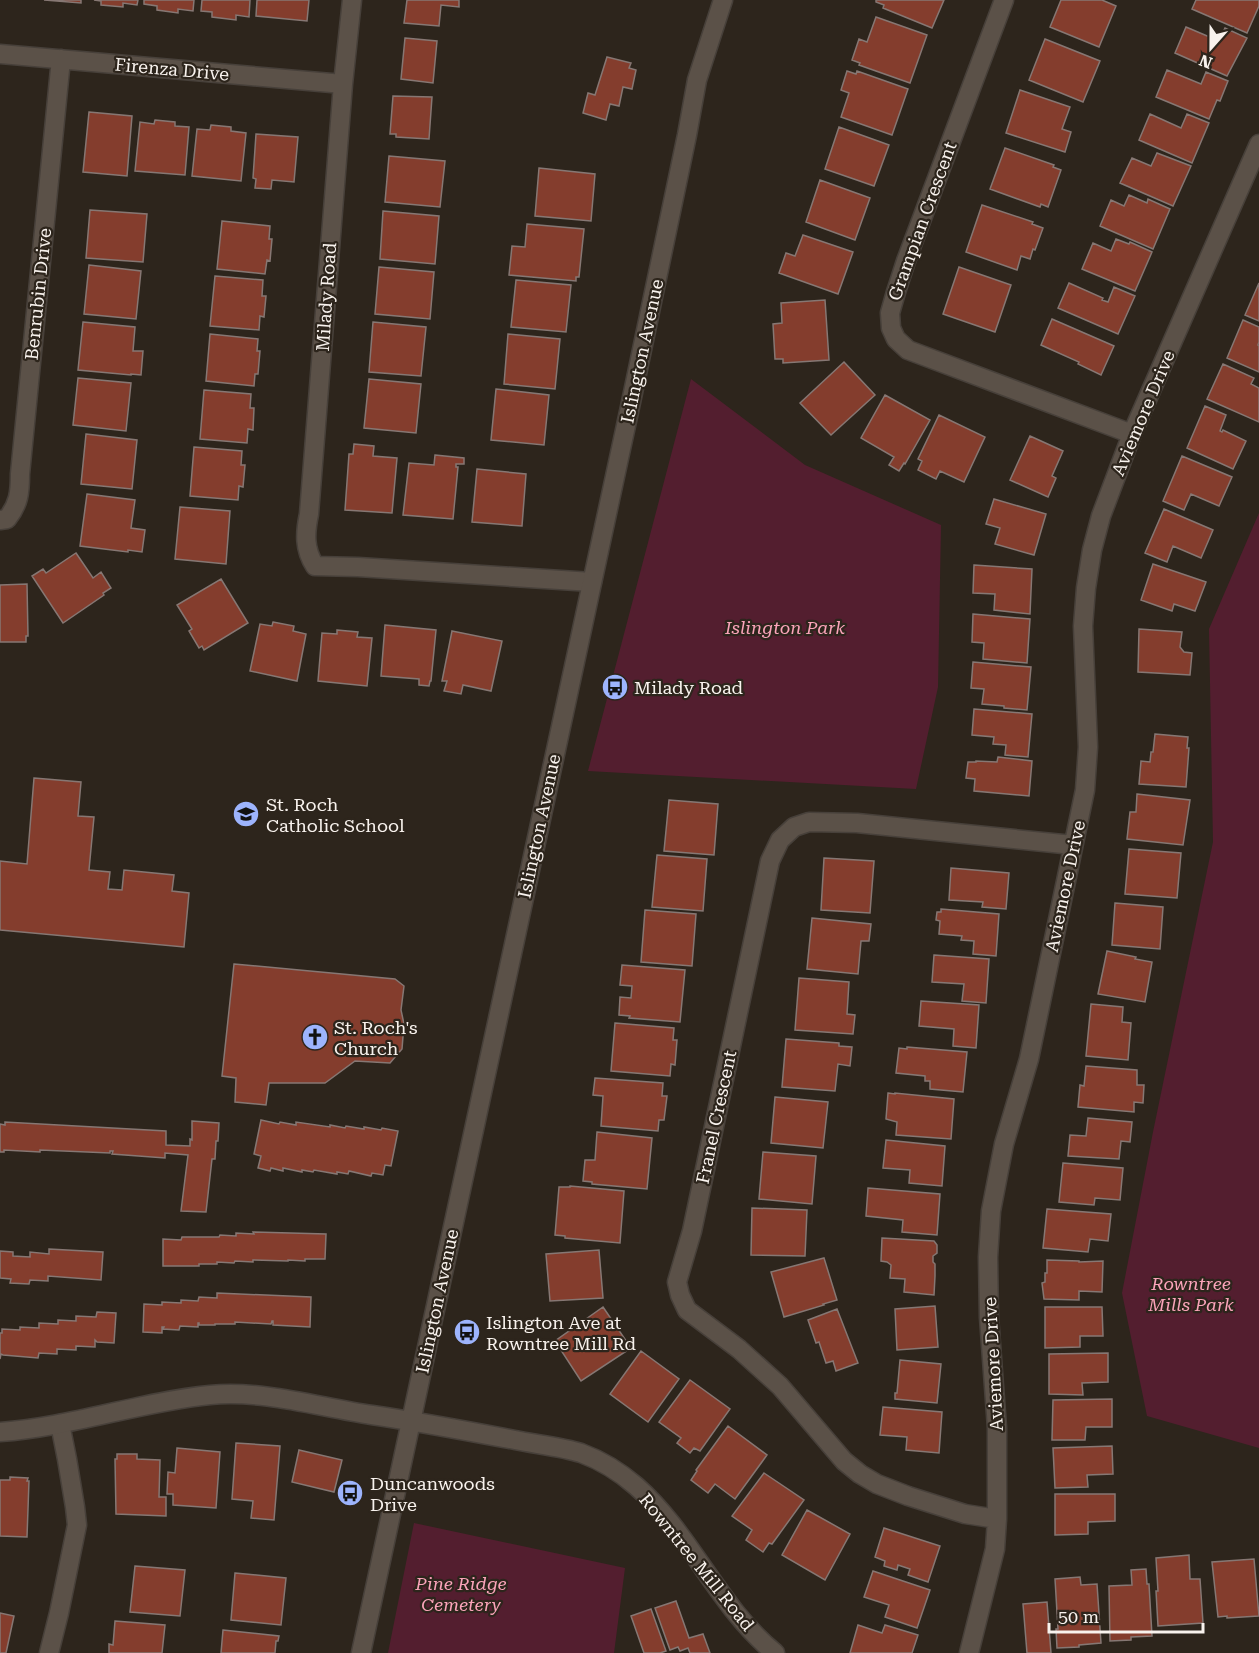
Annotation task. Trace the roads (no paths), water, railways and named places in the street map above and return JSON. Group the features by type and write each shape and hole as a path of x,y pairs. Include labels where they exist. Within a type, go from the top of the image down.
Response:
{"street":[{"name":"Milady Road","path":"352,0 343,84 310,502 305,532 309,557 315,566 592,582"},
{"name":"Islington Avenue","path":"361,1653 592,582 697,80 723,0"},
{"name":"Grampian Crescent","path":"1004,0 906,261 890,313 891,328 896,339 908,350 1132,434"},
{"name":"Firenza Drive","path":"0,54 343,84"},
{"name":"Benrubin Drive","path":"0,519 7,519 16,509 20,493 61,59"},
{"name":"Aviemore Drive","path":"969,1653 995,1549 997,1519 997,1428 989,1317 988,1257 991,1211 1004,1144 1029,1059 1085,790 1088,747 1084,649 1086,588 1092,550 1101,516 1132,434 1259,144"},
{"name":"Franel Crescent","path":"997,1519 965,1514 908,1496 877,1484 860,1474 844,1461 780,1386 739,1349 687,1310 677,1282 692,1231 770,861 780,840 794,827 809,822 819,822 857,823 1072,845"},
{"path":"0,1432 60,1424 184,1398 212,1395 288,1399 410,1421"},
{"name":"Rowntree Mill Road","path":"410,1421 581,1453 606,1466 635,1486 665,1516 737,1616 775,1653"},
{"path":"49,1653 76,1525 69,1468 60,1424"}],"place":[{"name":"Milady Road","path":"615,687"},
{"name":"St. Roch Catholic School","path":"246,814"},
{"name":"St. Roch's Church","path":"315,1037"},
{"name":"Islington Ave at Rowntree Mill Rd","path":"467,1332"},
{"name":"Duncanwoods Drive","path":"350,1493"}],"park label":[{"name":"Islington Park","path":"785,627"},
{"name":"Rowntree Mills Park","path":"1191,1293"},
{"name":"Pine Ridge Cemetery","path":"461,1593"}]}
